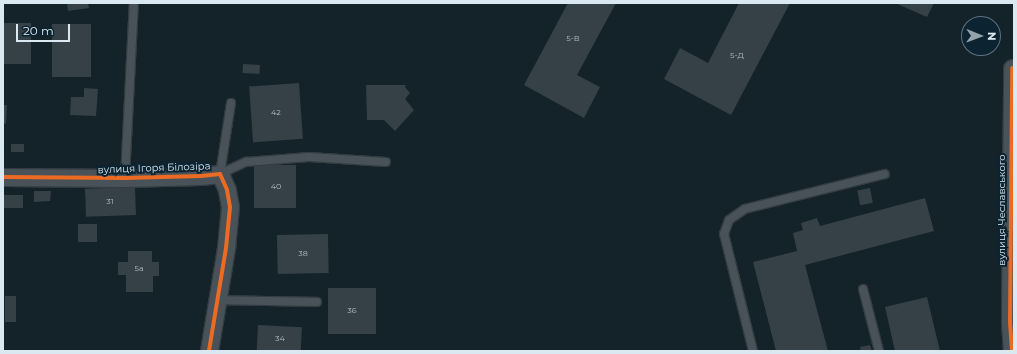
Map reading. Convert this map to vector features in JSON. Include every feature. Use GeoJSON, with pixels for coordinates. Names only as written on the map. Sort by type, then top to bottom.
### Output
{"type":"FeatureCollection","features":[{"type":"Feature","properties":{"kind":"street","name":"вулиця Чеславського"},"geometry":{"type":"LineString","coordinates":[[1012,351],[1010,321],[1013,68]]}},
{"type":"Feature","properties":{"kind":"street","name":"вулиця Ігоря Білозіра"},"geometry":{"type":"LineString","coordinates":[[3,176],[124,178],[201,176],[220,174],[227,190],[230,207],[226,248],[216,300],[209,351]]}},
{"type":"Feature","properties":{"kind":"lane"},"geometry":{"type":"LineString","coordinates":[[124,178],[134,3]]}},
{"type":"Feature","properties":{"kind":"lane"},"geometry":{"type":"LineString","coordinates":[[220,174],[232,103]]}},
{"type":"Feature","properties":{"kind":"lane"},"geometry":{"type":"LineString","coordinates":[[220,174],[246,162],[308,157],[386,162]]}},
{"type":"Feature","properties":{"kind":"lane"},"geometry":{"type":"LineString","coordinates":[[753,351],[724,234],[729,220],[745,209],[885,174]]}},
{"type":"Feature","properties":{"kind":"lane"},"geometry":{"type":"LineString","coordinates":[[863,289],[879,351]]}},
{"type":"Feature","properties":{"kind":"lane"},"geometry":{"type":"LineString","coordinates":[[216,300],[317,302]]}},
{"type":"Feature","properties":{"kind":"building"},"geometry":{"type":"Polygon","coordinates":[[[67,3],[88,3],[89,8],[68,11],[67,3]]]}},
{"type":"Feature","properties":{"kind":"building"},"geometry":{"type":"Polygon","coordinates":[[[568,3],[616,3],[577,75],[600,87],[584,118],[524,85],[568,3]]]}},
{"type":"Feature","properties":{"kind":"building"},"geometry":{"type":"Polygon","coordinates":[[[739,3],[790,3],[731,115],[664,79],[680,48],[708,63],[739,3]]]}},
{"type":"Feature","properties":{"kind":"building"},"geometry":{"type":"Polygon","coordinates":[[[895,3],[934,3],[927,17],[895,3]]]}},
{"type":"Feature","properties":{"kind":"building"},"geometry":{"type":"Polygon","coordinates":[[[3,23],[31,23],[31,64],[3,64],[3,23]]]}},
{"type":"Feature","properties":{"kind":"building"},"geometry":{"type":"Polygon","coordinates":[[[52,24],[91,24],[91,77],[52,77],[52,24]]]}},
{"type":"Feature","properties":{"kind":"building"},"geometry":{"type":"Polygon","coordinates":[[[243,64],[260,65],[260,74],[243,73],[243,64]]]}},
{"type":"Feature","properties":{"kind":"building"},"geometry":{"type":"Polygon","coordinates":[[[299,83],[303,139],[253,142],[249,86],[299,83]]]}},
{"type":"Feature","properties":{"kind":"building"},"geometry":{"type":"Polygon","coordinates":[[[366,85],[406,85],[405,87],[410,93],[405,99],[414,110],[395,131],[384,120],[367,120],[366,85]]]}},
{"type":"Feature","properties":{"kind":"building"},"geometry":{"type":"Polygon","coordinates":[[[84,88],[98,89],[96,116],[70,115],[71,97],[84,97],[84,88]]]}},
{"type":"Feature","properties":{"kind":"building"},"geometry":{"type":"Polygon","coordinates":[[[3,105],[7,105],[6,124],[3,123],[3,105]]]}},
{"type":"Feature","properties":{"kind":"building"},"geometry":{"type":"Polygon","coordinates":[[[11,144],[24,144],[24,152],[11,152],[11,144]]]}},
{"type":"Feature","properties":{"kind":"building"},"geometry":{"type":"Polygon","coordinates":[[[254,165],[296,165],[296,208],[254,208],[254,165]]]}},
{"type":"Feature","properties":{"kind":"building"},"geometry":{"type":"Polygon","coordinates":[[[135,187],[136,215],[86,217],[85,189],[135,187]]]}},
{"type":"Feature","properties":{"kind":"building"},"geometry":{"type":"Polygon","coordinates":[[[870,188],[873,203],[860,205],[857,190],[870,188]]]}},
{"type":"Feature","properties":{"kind":"building"},"geometry":{"type":"Polygon","coordinates":[[[34,191],[51,191],[50,201],[34,202],[34,191]]]}},
{"type":"Feature","properties":{"kind":"building"},"geometry":{"type":"Polygon","coordinates":[[[3,195],[23,195],[23,208],[3,208],[3,195]]]}},
{"type":"Feature","properties":{"kind":"building"},"geometry":{"type":"Polygon","coordinates":[[[925,198],[934,231],[805,265],[828,351],[776,351],[753,262],[797,251],[793,233],[803,230],[801,223],[817,218],[820,226],[925,198]]]}},
{"type":"Feature","properties":{"kind":"building"},"geometry":{"type":"Polygon","coordinates":[[[78,224],[97,224],[97,242],[78,242],[78,224]]]}},
{"type":"Feature","properties":{"kind":"building"},"geometry":{"type":"Polygon","coordinates":[[[328,234],[329,273],[278,274],[277,235],[328,234]]]}},
{"type":"Feature","properties":{"kind":"building"},"geometry":{"type":"Polygon","coordinates":[[[128,251],[152,251],[152,262],[159,262],[159,276],[153,276],[153,292],[126,292],[126,275],[118,275],[118,262],[128,262],[128,251]]]}},
{"type":"Feature","properties":{"kind":"building"},"geometry":{"type":"Polygon","coordinates":[[[328,288],[376,288],[376,334],[328,334],[328,288]]]}},
{"type":"Feature","properties":{"kind":"building"},"geometry":{"type":"Polygon","coordinates":[[[5,296],[16,296],[16,322],[5,322],[5,296]]]}},
{"type":"Feature","properties":{"kind":"building"},"geometry":{"type":"Polygon","coordinates":[[[927,297],[940,351],[895,351],[885,307],[927,297]]]}},
{"type":"Feature","properties":{"kind":"building"},"geometry":{"type":"Polygon","coordinates":[[[258,325],[302,327],[301,351],[257,351],[258,325]]]}},
{"type":"Feature","properties":{"kind":"building"},"geometry":{"type":"Polygon","coordinates":[[[870,345],[872,351],[861,351],[860,347],[870,345]]]}},
{"type":"Feature","properties":{"kind":"cycle path"},"geometry":{"type":"LineString","coordinates":[[1012,68],[1010,321],[1012,351]]}},
{"type":"Feature","properties":{"kind":"cycle path"},"geometry":{"type":"LineString","coordinates":[[3,177],[125,178],[220,174],[227,190],[230,207],[226,248],[209,351]]}}]}
